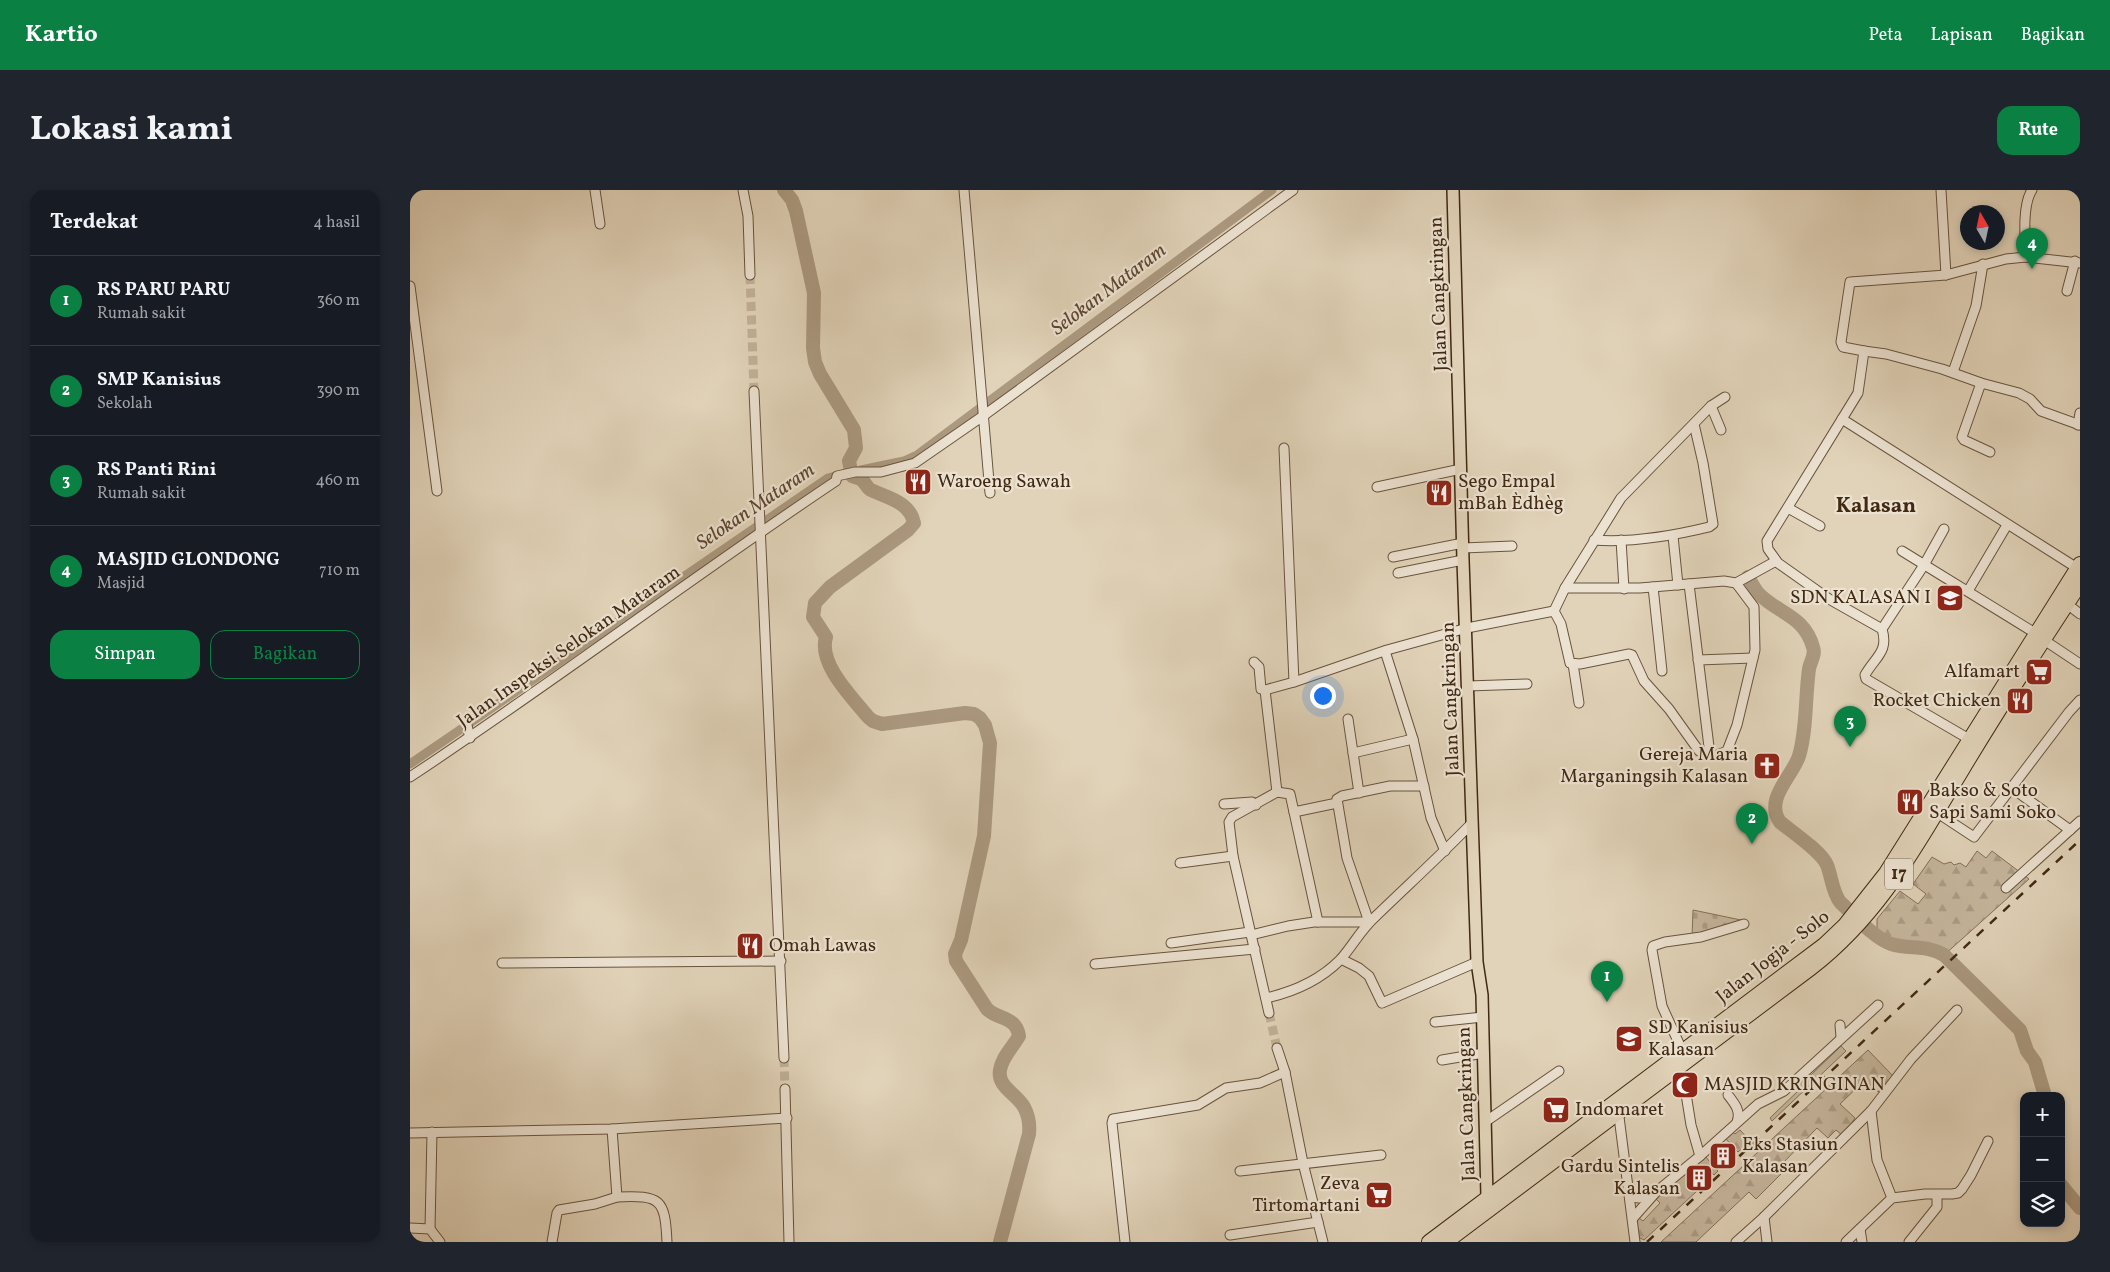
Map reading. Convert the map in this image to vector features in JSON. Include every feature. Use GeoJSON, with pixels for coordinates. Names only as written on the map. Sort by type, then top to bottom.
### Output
{"type":"FeatureCollection","features":[{"type":"Feature","properties":{"kind":"highway","name":"Jalan Jogja - Solo"},"geometry":{"type":"LineString","coordinates":[[1872,901],[1886,873],[1968,739],[2039,636],[2067,604],[2078,574]]}},
{"type":"Feature","properties":{"kind":"highway","name":"Jalan Jogja - Solo"},"geometry":{"type":"LineString","coordinates":[[1429,1242],[1491,1201],[1616,1106],[1831,953],[1872,901],[1898,875],[2039,636],[2078,574]]}},
{"type":"Feature","properties":{"kind":"highway","name":"Jalan Jogja - Solo"},"geometry":{"type":"LineString","coordinates":[[1616,1106],[1682,1050],[1849,928]]}},
{"type":"Feature","properties":{"kind":"highway","name":"Jalan Jogja - Solo"},"geometry":{"type":"LineString","coordinates":[[1446,1242],[1491,1201]]}},
{"type":"Feature","properties":{"kind":"main road","name":"Jalan Cangkringan"},"geometry":{"type":"LineString","coordinates":[[1453,190],[1472,823],[1484,1053],[1485,1122],[1491,1201]]}},
{"type":"Feature","properties":{"kind":"street"},"geometry":{"type":"LineString","coordinates":[[595,190],[600,224]]}},
{"type":"Feature","properties":{"kind":"street"},"geometry":{"type":"LineString","coordinates":[[743,190],[748,216],[750,275]]}},
{"type":"Feature","properties":{"kind":"street"},"geometry":{"type":"LineString","coordinates":[[964,190],[990,493]]}},
{"type":"Feature","properties":{"kind":"street","name":"Jalan Inspeksi Selokan Mataram"},"geometry":{"type":"LineString","coordinates":[[410,777],[760,526],[836,481],[836,476],[855,472],[881,472],[915,463],[1292,190]]}},
{"type":"Feature","properties":{"kind":"street"},"geometry":{"type":"LineString","coordinates":[[1941,190],[1946,275]]}},
{"type":"Feature","properties":{"kind":"street"},"geometry":{"type":"LineString","coordinates":[[2026,256],[2025,228],[2028,196],[2032,190]]}},
{"type":"Feature","properties":{"kind":"street"},"geometry":{"type":"LineString","coordinates":[[2067,291],[2077,262],[2026,256],[1983,264],[1946,275],[1850,282],[1840,342],[1843,346],[1886,354],[1953,372],[1981,383],[2019,393],[2030,399],[2041,411],[2079,425],[2080,412]]}},
{"type":"Feature","properties":{"kind":"street"},"geometry":{"type":"LineString","coordinates":[[1953,372],[1976,306],[1983,264]]}},
{"type":"Feature","properties":{"kind":"street"},"geometry":{"type":"LineString","coordinates":[[410,286],[437,492]]}},
{"type":"Feature","properties":{"kind":"street"},"geometry":{"type":"LineString","coordinates":[[1864,351],[1858,393],[1767,541],[1768,549],[1776,561],[1829,599],[1882,629]]}},
{"type":"Feature","properties":{"kind":"street"},"geometry":{"type":"LineString","coordinates":[[1981,383],[1962,437],[1964,440],[1990,452]]}},
{"type":"Feature","properties":{"kind":"street"},"geometry":{"type":"LineString","coordinates":[[754,391],[784,1058]]}},
{"type":"Feature","properties":{"kind":"street"},"geometry":{"type":"LineString","coordinates":[[1554,611],[1565,588],[1621,498],[1711,406],[1725,398]]}},
{"type":"Feature","properties":{"kind":"street"},"geometry":{"type":"LineString","coordinates":[[1711,406],[1721,430]]}},
{"type":"Feature","properties":{"kind":"street"},"geometry":{"type":"LineString","coordinates":[[1842,419],[2007,525],[2078,574]]}},
{"type":"Feature","properties":{"kind":"street"},"geometry":{"type":"LineString","coordinates":[[1594,540],[1673,536],[1709,527],[1713,524],[1703,463],[1694,424]]}},
{"type":"Feature","properties":{"kind":"street"},"geometry":{"type":"LineString","coordinates":[[1284,448],[1294,682]]}},
{"type":"Feature","properties":{"kind":"street"},"geometry":{"type":"LineString","coordinates":[[1377,487],[1461,469]]}},
{"type":"Feature","properties":{"kind":"street"},"geometry":{"type":"LineString","coordinates":[[1788,508],[1820,526]]}},
{"type":"Feature","properties":{"kind":"street"},"geometry":{"type":"LineString","coordinates":[[1968,592],[2007,525]]}},
{"type":"Feature","properties":{"kind":"street"},"geometry":{"type":"LineString","coordinates":[[1944,529],[1924,565],[1882,629],[1884,648],[1865,675],[1866,679],[1968,739]]}},
{"type":"Feature","properties":{"kind":"street"},"geometry":{"type":"LineString","coordinates":[[1673,536],[1678,585]]}},
{"type":"Feature","properties":{"kind":"street"},"geometry":{"type":"LineString","coordinates":[[1621,540],[1624,589]]}},
{"type":"Feature","properties":{"kind":"street"},"geometry":{"type":"LineString","coordinates":[[1393,557],[1463,545],[1512,546]]}},
{"type":"Feature","properties":{"kind":"street"},"geometry":{"type":"LineString","coordinates":[[1902,551],[2039,636],[2080,664]]}},
{"type":"Feature","properties":{"kind":"street"},"geometry":{"type":"LineString","coordinates":[[1398,573],[1463,560]]}},
{"type":"Feature","properties":{"kind":"street"},"geometry":{"type":"LineString","coordinates":[[1565,588],[1624,589],[1724,581],[1736,583],[1776,561]]}},
{"type":"Feature","properties":{"kind":"street"},"geometry":{"type":"LineString","coordinates":[[1573,664],[1629,654],[1632,656],[1647,686],[1669,709],[1696,747],[1710,755],[1722,755],[1727,751],[1737,725],[1755,650],[1754,607],[1736,583]]}},
{"type":"Feature","properties":{"kind":"street"},"geometry":{"type":"LineString","coordinates":[[1689,584],[1710,755]]}},
{"type":"Feature","properties":{"kind":"street"},"geometry":{"type":"LineString","coordinates":[[1653,587],[1662,671]]}},
{"type":"Feature","properties":{"kind":"street"},"geometry":{"type":"LineString","coordinates":[[2067,604],[2080,614]]}},
{"type":"Feature","properties":{"kind":"street"},"geometry":{"type":"LineString","coordinates":[[1265,690],[1385,651],[1467,628],[1554,611]]}},
{"type":"Feature","properties":{"kind":"street"},"geometry":{"type":"LineString","coordinates":[[1554,611],[1561,624],[1569,661],[1573,664],[1579,703]]}},
{"type":"Feature","properties":{"kind":"street"},"geometry":{"type":"LineString","coordinates":[[1385,651],[1413,739],[1431,818],[1446,851]]}},
{"type":"Feature","properties":{"kind":"street"},"geometry":{"type":"LineString","coordinates":[[1698,660],[1753,658]]}},
{"type":"Feature","properties":{"kind":"street"},"geometry":{"type":"LineString","coordinates":[[1254,662],[1259,666],[1261,689],[1265,690],[1277,792]]}},
{"type":"Feature","properties":{"kind":"street"},"geometry":{"type":"LineString","coordinates":[[1468,686],[1527,684]]}},
{"type":"Feature","properties":{"kind":"street"},"geometry":{"type":"LineString","coordinates":[[1936,812],[1974,836],[2080,700]]}},
{"type":"Feature","properties":{"kind":"street"},"geometry":{"type":"LineString","coordinates":[[1348,719],[1359,793]]}},
{"type":"Feature","properties":{"kind":"street"},"geometry":{"type":"LineString","coordinates":[[466,721],[469,735]]}},
{"type":"Feature","properties":{"kind":"street"},"geometry":{"type":"LineString","coordinates":[[1353,753],[1413,739]]}},
{"type":"Feature","properties":{"kind":"street"},"geometry":{"type":"LineString","coordinates":[[1370,922],[1347,858],[1337,803],[1339,797],[1390,786],[1424,786]]}},
{"type":"Feature","properties":{"kind":"street"},"geometry":{"type":"LineString","coordinates":[[2012,788],[2070,830]]}},
{"type":"Feature","properties":{"kind":"street"},"geometry":{"type":"LineString","coordinates":[[1269,1013],[1233,856],[1230,820],[1277,792],[1290,794],[1318,922]]}},
{"type":"Feature","properties":{"kind":"street"},"geometry":{"type":"LineString","coordinates":[[1224,804],[1252,802],[1256,805]]}},
{"type":"Feature","properties":{"kind":"street"},"geometry":{"type":"LineString","coordinates":[[1294,812],[1337,803]]}},
{"type":"Feature","properties":{"kind":"street"},"geometry":{"type":"LineString","coordinates":[[2006,888],[2028,871],[2080,821]]}},
{"type":"Feature","properties":{"kind":"street"},"geometry":{"type":"LineString","coordinates":[[1266,998],[1284,994],[1326,972],[1341,959],[1370,922],[1446,851],[1472,823]]}},
{"type":"Feature","properties":{"kind":"street"},"geometry":{"type":"LineString","coordinates":[[1180,862],[1233,856]]}},
{"type":"Feature","properties":{"kind":"street"},"geometry":{"type":"LineString","coordinates":[[1171,943],[1251,934],[1318,922],[1370,922]]}},
{"type":"Feature","properties":{"kind":"street"},"geometry":{"type":"LineString","coordinates":[[1682,1050],[1662,1006],[1652,950],[1654,946],[1665,942],[1701,938],[1744,924]]}},
{"type":"Feature","properties":{"kind":"street"},"geometry":{"type":"LineString","coordinates":[[1095,964],[1255,950]]}},
{"type":"Feature","properties":{"kind":"street"},"geometry":{"type":"LineString","coordinates":[[1341,959],[1369,976],[1382,1003],[1478,962]]}},
{"type":"Feature","properties":{"kind":"street"},"geometry":{"type":"LineString","coordinates":[[502,963],[781,961]]}},
{"type":"Feature","properties":{"kind":"street"},"geometry":{"type":"LineString","coordinates":[[1633,1218],[1656,1192],[1758,1104],[1784,1091],[1878,1005]]}},
{"type":"Feature","properties":{"kind":"street"},"geometry":{"type":"LineString","coordinates":[[1736,1242],[1764,1217],[1870,1111],[1910,1059],[1957,1010]]}},
{"type":"Feature","properties":{"kind":"street"},"geometry":{"type":"LineString","coordinates":[[1435,1022],[1482,1017]]}},
{"type":"Feature","properties":{"kind":"street"},"geometry":{"type":"LineString","coordinates":[[1840,1025],[1841,1037]]}},
{"type":"Feature","properties":{"kind":"street"},"geometry":{"type":"LineString","coordinates":[[1277,1048],[1285,1072],[1303,1163],[1323,1242]]}},
{"type":"Feature","properties":{"kind":"street"},"geometry":{"type":"LineString","coordinates":[[1442,1060],[1484,1053]]}},
{"type":"Feature","properties":{"kind":"street"},"geometry":{"type":"LineString","coordinates":[[1485,1122],[1559,1071]]}},
{"type":"Feature","properties":{"kind":"street"},"geometry":{"type":"LineString","coordinates":[[1125,1242],[1113,1119],[1198,1105],[1226,1088],[1260,1083],[1285,1072]]}},
{"type":"Feature","properties":{"kind":"street"},"geometry":{"type":"LineString","coordinates":[[785,1089],[790,1242]]}},
{"type":"Feature","properties":{"kind":"street"},"geometry":{"type":"LineString","coordinates":[[1686,1094],[1691,1125],[1700,1156]]}},
{"type":"Feature","properties":{"kind":"street"},"geometry":{"type":"LineString","coordinates":[[1728,1095],[1738,1111],[1737,1123]]}},
{"type":"Feature","properties":{"kind":"street"},"geometry":{"type":"LineString","coordinates":[[1616,1106],[1631,1197],[1635,1242]]}},
{"type":"Feature","properties":{"kind":"street"},"geometry":{"type":"LineString","coordinates":[[1870,1111],[1877,1160],[1892,1198]]}},
{"type":"Feature","properties":{"kind":"street"},"geometry":{"type":"LineString","coordinates":[[410,1133],[612,1129],[787,1118]]}},
{"type":"Feature","properties":{"kind":"street"},"geometry":{"type":"LineString","coordinates":[[612,1129],[617,1196]]}},
{"type":"Feature","properties":{"kind":"street"},"geometry":{"type":"LineString","coordinates":[[432,1132],[430,1229],[437,1241]]}},
{"type":"Feature","properties":{"kind":"street"},"geometry":{"type":"LineString","coordinates":[[1846,1242],[1892,1198],[1924,1194],[1952,1194],[1962,1189],[1988,1141]]}},
{"type":"Feature","properties":{"kind":"street"},"geometry":{"type":"LineString","coordinates":[[1240,1171],[1381,1155]]}},
{"type":"Feature","properties":{"kind":"street"},"geometry":{"type":"LineString","coordinates":[[1631,1197],[1639,1198],[1656,1192]]}},
{"type":"Feature","properties":{"kind":"street"},"geometry":{"type":"LineString","coordinates":[[1909,1242],[1937,1207],[1937,1195]]}},
{"type":"Feature","properties":{"kind":"street"},"geometry":{"type":"LineString","coordinates":[[552,1242],[559,1210],[596,1204],[617,1196],[649,1197],[660,1203],[664,1212],[667,1242]]}},
{"type":"Feature","properties":{"kind":"street"},"geometry":{"type":"LineString","coordinates":[[1764,1217],[1767,1242]]}},
{"type":"Feature","properties":{"kind":"street"},"geometry":{"type":"LineString","coordinates":[[1230,1235],[1318,1222]]}},
{"type":"Feature","properties":{"kind":"street"},"geometry":{"type":"LineString","coordinates":[[410,1228],[430,1229]]}},
{"type":"Feature","properties":{"kind":"street"},"geometry":{"type":"LineString","coordinates":[[1860,1229],[1862,1242]]}},
{"type":"Feature","properties":{"kind":"green space"},"geometry":{"type":"Polygon","coordinates":[[[1977,851],[1986,858],[1992,851],[2029,879],[1943,956],[1937,957],[1927,950],[1877,933],[1877,919],[1900,891],[1918,904],[1926,894],[1913,884],[1932,857],[1944,864],[1951,862],[1954,865],[1960,863],[1966,867],[1977,851]]]}},
{"type":"Feature","properties":{"kind":"green space"},"geometry":{"type":"Polygon","coordinates":[[[1693,910],[1741,920],[1739,923],[1692,937],[1693,910]]]}},
{"type":"Feature","properties":{"kind":"green space"},"geometry":{"type":"Polygon","coordinates":[[[1841,1046],[1846,1051],[1772,1121],[1770,1118],[1801,1088],[1796,1083],[1807,1072],[1811,1075],[1841,1046]]]}},
{"type":"Feature","properties":{"kind":"green space"},"geometry":{"type":"Polygon","coordinates":[[[1868,1050],[1893,1076],[1878,1092],[1865,1080],[1840,1104],[1855,1118],[1843,1136],[1836,1130],[1828,1138],[1817,1128],[1779,1167],[1783,1172],[1756,1199],[1749,1192],[1696,1242],[1661,1242],[1868,1050]]]}},
{"type":"Feature","properties":{"kind":"green space"},"geometry":{"type":"Polygon","coordinates":[[[1731,1130],[1735,1134],[1740,1130],[1750,1141],[1738,1152],[1724,1137],[1731,1130]]]}},
{"type":"Feature","properties":{"kind":"green space"},"geometry":{"type":"Polygon","coordinates":[[[1704,1155],[1718,1171],[1714,1175],[1712,1173],[1709,1175],[1703,1168],[1689,1181],[1697,1191],[1644,1240],[1638,1237],[1637,1221],[1639,1218],[1643,1221],[1660,1203],[1655,1198],[1704,1155]]]}},
{"type":"Feature","properties":{"kind":"waterway"},"geometry":{"type":"LineString","coordinates":[[784,190],[792,200],[796,211],[814,293],[813,348],[815,362],[820,374],[854,430],[856,448],[849,461],[852,476],[862,480],[871,490],[903,505],[912,516],[914,523],[908,530],[830,587],[815,603],[813,617],[826,637],[827,658],[838,680],[873,721],[882,724],[965,713],[974,714],[985,725],[990,743],[984,836],[961,940],[955,954],[956,961],[987,1009],[1014,1025],[1019,1036],[1003,1061],[1000,1076],[1004,1086],[1021,1102],[1026,1110],[1029,1120],[1029,1134],[1000,1242]]}},
{"type":"Feature","properties":{"kind":"waterway","name":"Selokan Mataram"},"geometry":{"type":"LineString","coordinates":[[861,470],[904,461],[917,455],[1272,190]]}},
{"type":"Feature","properties":{"kind":"waterway","name":"Selokan Mataram"},"geometry":{"type":"LineString","coordinates":[[410,764],[828,478],[843,474]]}},
{"type":"Feature","properties":{"kind":"waterway"},"geometry":{"type":"LineString","coordinates":[[1748,577],[1758,593],[1797,621],[1809,636],[1814,650],[1809,669],[1802,746],[1796,764],[1781,788],[1775,805],[1780,822],[1813,848],[1824,860],[1840,902],[1871,932],[1891,944],[1930,949],[1944,955],[2020,1030],[2027,1051],[2035,1062],[2044,1092]]}},
{"type":"Feature","properties":{"kind":"waterway"},"geometry":{"type":"LineString","coordinates":[[2065,1190],[2080,1208]]}},
{"type":"Feature","properties":{"kind":"tunnel"},"geometry":{"type":"LineString","coordinates":[[750,275],[754,391]]}},
{"type":"Feature","properties":{"kind":"tunnel"},"geometry":{"type":"LineString","coordinates":[[1269,1013],[1277,1048]]}},
{"type":"Feature","properties":{"kind":"tunnel"},"geometry":{"type":"LineString","coordinates":[[784,1058],[785,1089]]}},
{"type":"Feature","properties":{"kind":"railway"},"geometry":{"type":"LineString","coordinates":[[1647,1242],[2080,840]]}},
{"type":"Feature","properties":{"kind":"place","name":"MASJID GLONDONG"},"geometry":{"type":"Point","coordinates":[2032,269]}},
{"type":"Feature","properties":{"kind":"place","name":"Waroeng Sawah"},"geometry":{"type":"Point","coordinates":[918,482]}},
{"type":"Feature","properties":{"kind":"place","name":"Sego Empal mBah Èdhèg"},"geometry":{"type":"Point","coordinates":[1439,493]}},
{"type":"Feature","properties":{"kind":"place","name":"SDN KALASAN I"},"geometry":{"type":"Point","coordinates":[1950,598]}},
{"type":"Feature","properties":{"kind":"place","name":"Alfamart"},"geometry":{"type":"Point","coordinates":[2039,672]}},
{"type":"Feature","properties":{"kind":"place","name":"Rocket Chicken"},"geometry":{"type":"Point","coordinates":[2020,701]}},
{"type":"Feature","properties":{"kind":"place","name":"RS Panti Rini"},"geometry":{"type":"Point","coordinates":[1850,747]}},
{"type":"Feature","properties":{"kind":"place","name":"Gereja Maria Marganingsih Kalasan"},"geometry":{"type":"Point","coordinates":[1767,766]}},
{"type":"Feature","properties":{"kind":"place","name":"Bakso & Soto Sapi Sami Soko"},"geometry":{"type":"Point","coordinates":[1910,802]}},
{"type":"Feature","properties":{"kind":"place","name":"SMP Kanisius"},"geometry":{"type":"Point","coordinates":[1752,844]}},
{"type":"Feature","properties":{"kind":"place","name":"Omah Lawas"},"geometry":{"type":"Point","coordinates":[750,946]}},
{"type":"Feature","properties":{"kind":"place","name":"RS PARU PARU"},"geometry":{"type":"Point","coordinates":[1607,1002]}},
{"type":"Feature","properties":{"kind":"place","name":"SD Kanisius Kalasan"},"geometry":{"type":"Point","coordinates":[1629,1039]}},
{"type":"Feature","properties":{"kind":"place","name":"MASJID KRINGINAN"},"geometry":{"type":"Point","coordinates":[1685,1085]}},
{"type":"Feature","properties":{"kind":"place","name":"Indomaret"},"geometry":{"type":"Point","coordinates":[1556,1110]}},
{"type":"Feature","properties":{"kind":"place","name":"Eks Stasiun Kalasan"},"geometry":{"type":"Point","coordinates":[1723,1156]}},
{"type":"Feature","properties":{"kind":"place","name":"Gardu Sintelis Kalasan"},"geometry":{"type":"Point","coordinates":[1699,1178]}},
{"type":"Feature","properties":{"kind":"place","name":"Zeva Tirtomartani"},"geometry":{"type":"Point","coordinates":[1379,1195]}},
{"type":"Feature","properties":{"kind":"district","name":"Kalasan"},"geometry":{"type":"Point","coordinates":[1876,506]}}]}
